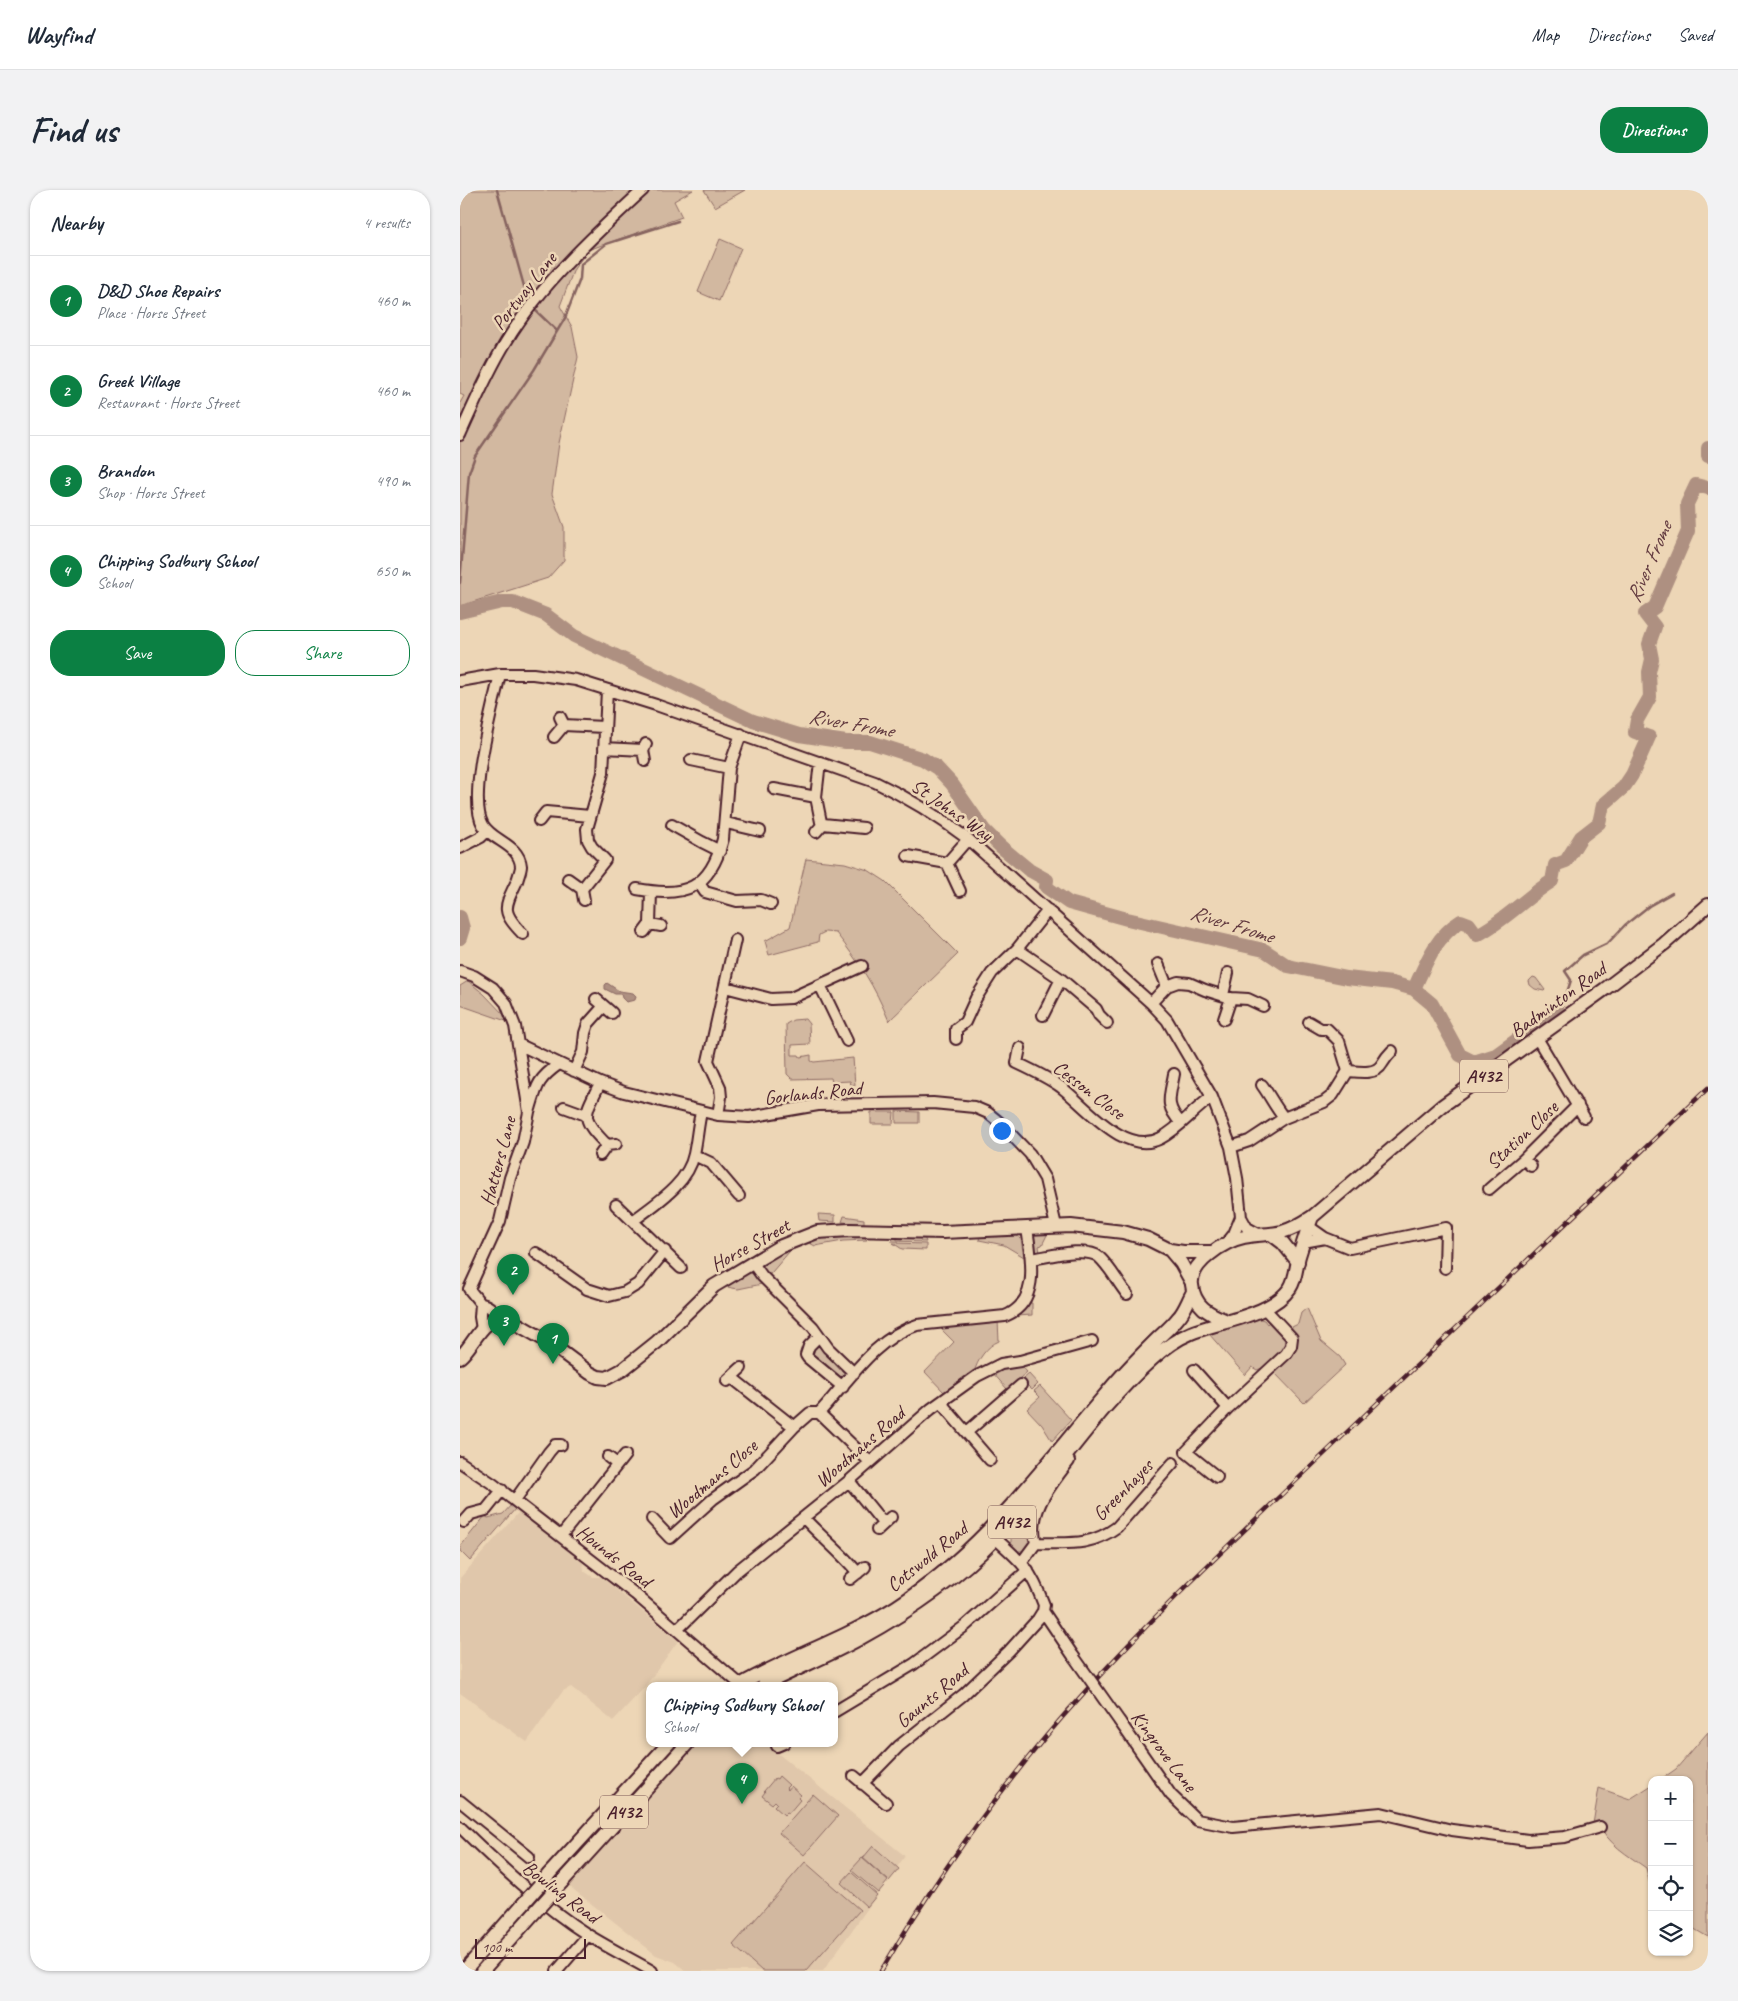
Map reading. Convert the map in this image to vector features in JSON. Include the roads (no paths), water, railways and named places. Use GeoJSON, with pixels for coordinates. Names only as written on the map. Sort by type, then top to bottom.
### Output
{"type":"FeatureCollection","features":[{"type":"Feature","properties":{"kind":"main road","name":"Badminton Road"},"geometry":{"type":"LineString","coordinates":[[1264,1234],[1282,1232],[1307,1223],[1442,1106],[1664,944],[1708,904]]}},
{"type":"Feature","properties":{"kind":"main road","name":"A432"},"geometry":{"type":"LineString","coordinates":[[1227,1321],[1264,1308],[1279,1300],[1288,1290],[1294,1280],[1307,1223]]}},
{"type":"Feature","properties":{"kind":"main road","name":"Horse Street"},"geometry":{"type":"LineString","coordinates":[[498,1318],[504,1317],[512,1320],[547,1341],[590,1373],[598,1377],[607,1378],[622,1370],[658,1342],[714,1286],[752,1262],[795,1240],[817,1232],[833,1230],[943,1232],[1056,1226],[1123,1232],[1170,1250],[1192,1253],[1211,1252]]}},
{"type":"Feature","properties":{"kind":"main road","name":"A432"},"geometry":{"type":"LineString","coordinates":[[1192,1286],[1196,1269],[1211,1252],[1241,1237],[1264,1234]]}},
{"type":"Feature","properties":{"kind":"main road"},"geometry":{"type":"LineString","coordinates":[[1264,1234],[1283,1243],[1298,1262]]}},
{"type":"Feature","properties":{"kind":"main road","name":"Horse Street"},"geometry":{"type":"LineString","coordinates":[[1170,1250],[1181,1263],[1192,1286]]}},
{"type":"Feature","properties":{"kind":"main road"},"geometry":{"type":"LineString","coordinates":[[1192,1286],[1196,1301],[1203,1309],[1227,1321]]}},
{"type":"Feature","properties":{"kind":"main road","name":"Cotswold Road"},"geometry":{"type":"LineString","coordinates":[[746,1682],[861,1627],[895,1607],[961,1559],[1024,1492],[1127,1369],[1179,1318],[1192,1286]]}},
{"type":"Feature","properties":{"kind":"main road"},"geometry":{"type":"LineString","coordinates":[[461,1359],[482,1329],[498,1318]]}},
{"type":"Feature","properties":{"kind":"main road","name":"Cotswold Road"},"geometry":{"type":"LineString","coordinates":[[770,1682],[858,1640],[899,1616],[962,1571],[996,1539],[1030,1501],[1098,1418],[1151,1361],[1174,1341],[1192,1332],[1227,1321]]}},
{"type":"Feature","properties":{"kind":"main road","name":"A432"},"geometry":{"type":"LineString","coordinates":[[464,1971],[549,1874],[665,1747]]}},
{"type":"Feature","properties":{"kind":"main road","name":"A432"},"geometry":{"type":"LineString","coordinates":[[482,1971],[684,1747]]}},
{"type":"Feature","properties":{"kind":"street","name":"Portway Lane"},"geometry":{"type":"LineString","coordinates":[[460,435],[498,356],[526,313],[585,243],[643,190]]}},
{"type":"Feature","properties":{"kind":"street","name":"St Johns Way"},"geometry":{"type":"LineString","coordinates":[[461,681],[500,674],[533,674],[576,680],[656,705],[875,782],[902,795],[937,816],[968,839],[1151,1003],[1167,1020],[1212,1098],[1231,1147],[1238,1178],[1241,1217]]}},
{"type":"Feature","properties":{"kind":"street"},"geometry":{"type":"LineString","coordinates":[[500,674],[482,759],[478,812],[487,831],[510,847],[521,866],[518,878],[506,901],[506,923],[523,934]]}},
{"type":"Feature","properties":{"kind":"street"},"geometry":{"type":"LineString","coordinates":[[582,889],[605,860],[592,848],[588,840],[587,829],[603,772],[607,690]]}},
{"type":"Feature","properties":{"kind":"street"},"geometry":{"type":"LineString","coordinates":[[554,737],[562,721],[604,727]]}},
{"type":"Feature","properties":{"kind":"street"},"geometry":{"type":"LineString","coordinates":[[637,889],[674,893],[699,883],[711,870],[720,850],[726,823],[726,789],[729,768],[741,734]]}},
{"type":"Feature","properties":{"kind":"street"},"geometry":{"type":"LineString","coordinates":[[604,748],[644,747],[645,761]]}},
{"type":"Feature","properties":{"kind":"street"},"geometry":{"type":"LineString","coordinates":[[691,760],[729,768]]}},
{"type":"Feature","properties":{"kind":"street"},"geometry":{"type":"LineString","coordinates":[[820,762],[816,797],[820,828],[864,828]]}},
{"type":"Feature","properties":{"kind":"street"},"geometry":{"type":"LineString","coordinates":[[774,789],[816,797]]}},
{"type":"Feature","properties":{"kind":"street"},"geometry":{"type":"LineString","coordinates":[[539,821],[546,812],[590,816]]}},
{"type":"Feature","properties":{"kind":"street"},"geometry":{"type":"LineString","coordinates":[[726,823],[760,830]]}},
{"type":"Feature","properties":{"kind":"street"},"geometry":{"type":"LineString","coordinates":[[672,825],[720,850]]}},
{"type":"Feature","properties":{"kind":"street"},"geometry":{"type":"LineString","coordinates":[[460,848],[487,831]]}},
{"type":"Feature","properties":{"kind":"street"},"geometry":{"type":"LineString","coordinates":[[947,863],[968,839]]}},
{"type":"Feature","properties":{"kind":"street"},"geometry":{"type":"LineString","coordinates":[[908,856],[947,863]]}},
{"type":"Feature","properties":{"kind":"street"},"geometry":{"type":"LineString","coordinates":[[947,863],[960,891]]}},
{"type":"Feature","properties":{"kind":"street"},"geometry":{"type":"LineString","coordinates":[[568,878],[582,889],[584,900]]}},
{"type":"Feature","properties":{"kind":"street"},"geometry":{"type":"LineString","coordinates":[[699,883],[705,892],[737,901],[761,900],[771,904]]}},
{"type":"Feature","properties":{"kind":"street"},"geometry":{"type":"LineString","coordinates":[[651,892],[652,928]]}},
{"type":"Feature","properties":{"kind":"street"},"geometry":{"type":"LineString","coordinates":[[956,1039],[956,1029],[964,1022],[983,986],[997,968],[1017,949],[1048,910]]}},
{"type":"Feature","properties":{"kind":"street"},"geometry":{"type":"LineString","coordinates":[[718,1115],[721,1097],[720,1087],[708,1061],[734,940]]}},
{"type":"Feature","properties":{"kind":"street"},"geometry":{"type":"LineString","coordinates":[[1017,949],[1061,979],[1096,1010],[1107,1023]]}},
{"type":"Feature","properties":{"kind":"street"},"geometry":{"type":"LineString","coordinates":[[1158,964],[1167,986]]}},
{"type":"Feature","properties":{"kind":"street"},"geometry":{"type":"LineString","coordinates":[[725,986],[771,999],[791,998],[862,966]]}},
{"type":"Feature","properties":{"kind":"street","name":"Hatters Lane"},"geometry":{"type":"LineString","coordinates":[[460,971],[474,976],[493,988],[506,1003],[515,1026],[528,1112],[522,1142],[510,1178],[500,1221],[469,1290]]}},
{"type":"Feature","properties":{"kind":"street"},"geometry":{"type":"LineString","coordinates":[[1224,1019],[1228,973]]}},
{"type":"Feature","properties":{"kind":"street"},"geometry":{"type":"LineString","coordinates":[[1043,1015],[1061,979]]}},
{"type":"Feature","properties":{"kind":"street"},"geometry":{"type":"LineString","coordinates":[[1151,1003],[1167,986],[1183,982],[1227,997],[1248,999],[1256,1006]]}},
{"type":"Feature","properties":{"kind":"street"},"geometry":{"type":"LineString","coordinates":[[820,985],[847,1041]]}},
{"type":"Feature","properties":{"kind":"street"},"geometry":{"type":"LineString","coordinates":[[574,1071],[583,1052],[588,1024],[604,1006]]}},
{"type":"Feature","properties":{"kind":"street"},"geometry":{"type":"LineString","coordinates":[[1231,1147],[1249,1141],[1284,1118],[1328,1099],[1340,1086],[1348,1071],[1344,1053],[1335,1037],[1327,1029],[1321,1029],[1309,1022]]}},
{"type":"Feature","properties":{"kind":"street","name":"Station Close"},"geometry":{"type":"LineString","coordinates":[[1537,1038],[1584,1117]]}},
{"type":"Feature","properties":{"kind":"street","name":"Gorlands Road"},"geometry":{"type":"LineString","coordinates":[[518,1044],[600,1083],[649,1099],[718,1115],[749,1118],[818,1106],[934,1103],[974,1108],[988,1113],[999,1122],[1030,1154],[1045,1179],[1056,1226]]}},
{"type":"Feature","properties":{"kind":"street","name":"Cesson Close"},"geometry":{"type":"LineString","coordinates":[[1020,1048],[1017,1063],[1057,1084],[1102,1125],[1126,1138],[1151,1142],[1168,1134],[1198,1107],[1212,1098]]}},
{"type":"Feature","properties":{"kind":"street"},"geometry":{"type":"LineString","coordinates":[[1348,1071],[1372,1072],[1382,1065],[1392,1051]]}},
{"type":"Feature","properties":{"kind":"street"},"geometry":{"type":"LineString","coordinates":[[528,1112],[539,1082],[544,1075],[560,1064]]}},
{"type":"Feature","properties":{"kind":"street"},"geometry":{"type":"LineString","coordinates":[[1174,1074],[1169,1106],[1172,1113],[1181,1123]]}},
{"type":"Feature","properties":{"kind":"street"},"geometry":{"type":"LineString","coordinates":[[600,1083],[586,1115],[590,1128],[611,1144],[600,1155]]}},
{"type":"Feature","properties":{"kind":"street"},"geometry":{"type":"LineString","coordinates":[[1262,1086],[1284,1118]]}},
{"type":"Feature","properties":{"kind":"street","name":"Station Close"},"geometry":{"type":"LineString","coordinates":[[1489,1189],[1527,1163],[1578,1105]]}},
{"type":"Feature","properties":{"kind":"street"},"geometry":{"type":"LineString","coordinates":[[564,1108],[586,1115]]}},
{"type":"Feature","properties":{"kind":"street"},"geometry":{"type":"LineString","coordinates":[[634,1221],[675,1187],[687,1171],[694,1155],[701,1112]]}},
{"type":"Feature","properties":{"kind":"street"},"geometry":{"type":"LineString","coordinates":[[694,1155],[711,1163],[739,1196]]}},
{"type":"Feature","properties":{"kind":"street"},"geometry":{"type":"LineString","coordinates":[[616,1205],[681,1268]]}},
{"type":"Feature","properties":{"kind":"street"},"geometry":{"type":"LineString","coordinates":[[1241,1217],[1247,1228],[1264,1234]]}},
{"type":"Feature","properties":{"kind":"street"},"geometry":{"type":"LineString","coordinates":[[1226,1244],[1234,1234],[1241,1217]]}},
{"type":"Feature","properties":{"kind":"street"},"geometry":{"type":"LineString","coordinates":[[1307,1223],[1325,1238],[1350,1248],[1446,1228],[1445,1268]]}},
{"type":"Feature","properties":{"kind":"street"},"geometry":{"type":"LineString","coordinates":[[870,1462],[819,1413],[890,1337],[907,1328],[917,1325],[1006,1316],[1012,1313],[1030,1292],[1031,1259],[1027,1228]]}},
{"type":"Feature","properties":{"kind":"street"},"geometry":{"type":"LineString","coordinates":[[1303,1242],[1325,1238]]}},
{"type":"Feature","properties":{"kind":"street"},"geometry":{"type":"LineString","coordinates":[[536,1253],[587,1289],[609,1296],[625,1292],[638,1284],[665,1251]]}},
{"type":"Feature","properties":{"kind":"street"},"geometry":{"type":"LineString","coordinates":[[1031,1259],[1076,1252],[1093,1253],[1100,1258],[1125,1287]]}},
{"type":"Feature","properties":{"kind":"street"},"geometry":{"type":"LineString","coordinates":[[752,1262],[762,1276],[803,1316],[832,1353],[854,1374]]}},
{"type":"Feature","properties":{"kind":"street","name":"Horse Street"},"geometry":{"type":"LineString","coordinates":[[469,1290],[481,1304],[486,1304],[493,1310],[498,1318]]}},
{"type":"Feature","properties":{"kind":"street"},"geometry":{"type":"LineString","coordinates":[[481,1304],[480,1317],[482,1329]]}},
{"type":"Feature","properties":{"kind":"street"},"geometry":{"type":"LineString","coordinates":[[1217,1477],[1186,1452],[1228,1408],[1286,1354],[1291,1346],[1292,1338],[1264,1308]]}},
{"type":"Feature","properties":{"kind":"street"},"geometry":{"type":"LineString","coordinates":[[819,1336],[809,1346],[806,1355],[843,1387]]}},
{"type":"Feature","properties":{"kind":"street","name":"Woodmans Road"},"geometry":{"type":"LineString","coordinates":[[678,1629],[737,1571],[849,1481],[931,1409],[977,1376],[1001,1364],[1020,1361],[1092,1341]]}},
{"type":"Feature","properties":{"kind":"street"},"geometry":{"type":"LineString","coordinates":[[741,1368],[729,1379],[794,1427]]}},
{"type":"Feature","properties":{"kind":"street"},"geometry":{"type":"LineString","coordinates":[[1194,1370],[1228,1408]]}},
{"type":"Feature","properties":{"kind":"street"},"geometry":{"type":"LineString","coordinates":[[1201,1395],[1209,1387]]}},
{"type":"Feature","properties":{"kind":"street"},"geometry":{"type":"LineString","coordinates":[[967,1432],[1018,1392]]}},
{"type":"Feature","properties":{"kind":"street"},"geometry":{"type":"LineString","coordinates":[[940,1403],[990,1460]]}},
{"type":"Feature","properties":{"kind":"street","name":"Woodmans Close"},"geometry":{"type":"LineString","coordinates":[[652,1519],[670,1538],[713,1499],[755,1469],[794,1427],[810,1413],[819,1413]]}},
{"type":"Feature","properties":{"kind":"street"},"geometry":{"type":"LineString","coordinates":[[515,1500],[555,1445],[561,1445]]}},
{"type":"Feature","properties":{"kind":"street"},"geometry":{"type":"LineString","coordinates":[[838,1710],[914,1664],[965,1626],[1025,1566],[1036,1544],[1033,1532],[1036,1514],[1048,1490],[1082,1445]]}},
{"type":"Feature","properties":{"kind":"street"},"geometry":{"type":"LineString","coordinates":[[562,1536],[625,1455]]}},
{"type":"Feature","properties":{"kind":"street"},"geometry":{"type":"LineString","coordinates":[[608,1457],[617,1464]]}},
{"type":"Feature","properties":{"kind":"street","name":"Hounds Road"},"geometry":{"type":"LineString","coordinates":[[460,1462],[502,1490],[562,1536],[678,1629],[738,1682]]}},
{"type":"Feature","properties":{"kind":"street","name":"Greenhayes"},"geometry":{"type":"LineString","coordinates":[[1036,1544],[1083,1543],[1098,1540],[1117,1527],[1173,1463]]}},
{"type":"Feature","properties":{"kind":"street"},"geometry":{"type":"LineString","coordinates":[[1154,1467],[1163,1474]]}},
{"type":"Feature","properties":{"kind":"street"},"geometry":{"type":"LineString","coordinates":[[849,1481],[884,1523]]}},
{"type":"Feature","properties":{"kind":"street"},"geometry":{"type":"LineString","coordinates":[[464,1522],[471,1514],[486,1510],[502,1490]]}},
{"type":"Feature","properties":{"kind":"street"},"geometry":{"type":"LineString","coordinates":[[804,1518],[823,1539],[847,1559],[858,1573]]}},
{"type":"Feature","properties":{"kind":"street","name":"Kingrove Lane"},"geometry":{"type":"LineString","coordinates":[[996,1539],[1025,1566],[1044,1605],[1043,1611],[1074,1657],[1171,1795],[1197,1820],[1232,1827],[1381,1813],[1452,1830],[1528,1840],[1565,1837],[1600,1827]]}},
{"type":"Feature","properties":{"kind":"street","name":"Gaunts Road"},"geometry":{"type":"LineString","coordinates":[[862,1784],[899,1746],[970,1688],[1009,1651],[1043,1611]]}},
{"type":"Feature","properties":{"kind":"street"},"geometry":{"type":"LineString","coordinates":[[854,1776],[886,1803]]}},
{"type":"Feature","properties":{"kind":"street","name":"Bowling Road"},"geometry":{"type":"LineString","coordinates":[[460,1801],[529,1857]]}},
{"type":"Feature","properties":{"kind":"street","name":"Bowling Road"},"geometry":{"type":"LineString","coordinates":[[460,1827],[510,1876],[588,1935],[652,1971]]}},
{"type":"Feature","properties":{"kind":"street"},"geometry":{"type":"LineString","coordinates":[[557,1971],[588,1935]]}},
{"type":"Feature","properties":{"kind":"waterway"},"geometry":{"type":"LineString","coordinates":[[497,190],[529,304]]}},
{"type":"Feature","properties":{"kind":"waterway"},"geometry":{"type":"LineString","coordinates":[[460,583],[469,473],[475,456],[534,370],[565,318],[580,279],[581,264],[606,244],[678,221]]}},
{"type":"Feature","properties":{"kind":"waterway"},"geometry":{"type":"LineString","coordinates":[[533,308],[556,330]]}},
{"type":"Feature","properties":{"kind":"waterway","name":"River Frome"},"geometry":{"type":"LineString","coordinates":[[1708,448],[1708,456]]}},
{"type":"Feature","properties":{"kind":"waterway","name":"River Frome"},"geometry":{"type":"LineString","coordinates":[[460,612],[502,602],[513,602],[546,615],[574,636],[753,721],[799,735],[846,742],[870,742],[923,759],[937,768],[952,784],[984,830],[1000,846],[1029,870],[1047,880],[1046,887],[1069,903],[1127,919],[1264,950],[1288,966],[1347,978],[1392,983],[1414,989],[1432,951],[1452,927],[1461,921],[1469,924],[1477,935],[1497,923],[1552,881],[1555,865],[1566,861],[1581,837],[1599,823],[1603,805],[1624,787],[1632,775],[1649,737],[1635,732],[1637,720],[1650,697],[1649,672],[1652,659],[1649,644],[1655,627],[1645,614],[1655,607],[1688,531],[1687,504],[1696,485],[1708,488]]}},
{"type":"Feature","properties":{"kind":"waterway"},"geometry":{"type":"LineString","coordinates":[[1565,999],[1571,980],[1565,971],[1583,955],[1608,943],[1625,925],[1649,906],[1672,893]]}},
{"type":"Feature","properties":{"kind":"waterway","name":"River Frome"},"geometry":{"type":"LineString","coordinates":[[460,917],[463,928],[460,938]]}},
{"type":"Feature","properties":{"kind":"waterway"},"geometry":{"type":"LineString","coordinates":[[1414,989],[1432,1004],[1460,1055],[1474,1062],[1496,1055],[1558,1010]]}},
{"type":"Feature","properties":{"kind":"waterway"},"geometry":{"type":"LineString","coordinates":[[1558,1010],[1562,1006]]}},
{"type":"Feature","properties":{"kind":"railway"},"geometry":{"type":"LineString","coordinates":[[881,1971],[926,1898],[974,1828],[1026,1760],[1111,1663],[1231,1543],[1708,1088]]}},
{"type":"Feature","properties":{"kind":"place","name":"Greek Village"},"geometry":{"type":"Point","coordinates":[513,1295]}},
{"type":"Feature","properties":{"kind":"place","name":"Brandon"},"geometry":{"type":"Point","coordinates":[504,1346]}},
{"type":"Feature","properties":{"kind":"place","name":"D&D Shoe Repairs"},"geometry":{"type":"Point","coordinates":[553,1364]}},
{"type":"Feature","properties":{"kind":"place","name":"Chipping Sodbury School"},"geometry":{"type":"Point","coordinates":[742,1804]}}]}
